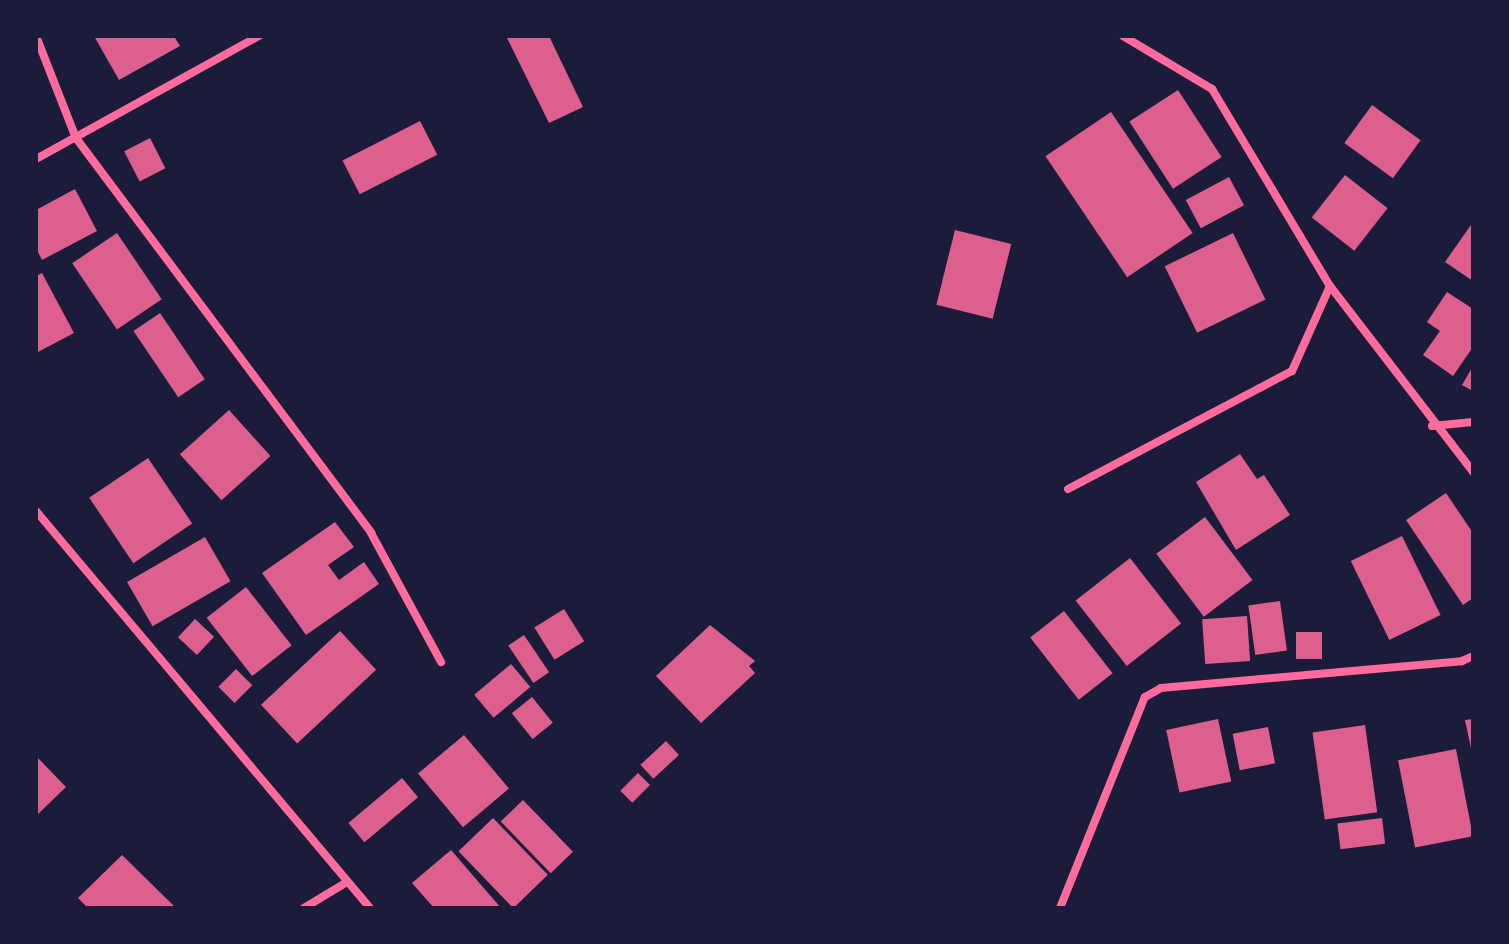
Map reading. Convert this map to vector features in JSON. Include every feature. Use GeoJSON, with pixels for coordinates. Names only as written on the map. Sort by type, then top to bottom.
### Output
{"type":"FeatureCollection","features":[{"type":"Feature","properties":{"kind":"street"},"geometry":{"type":"LineString","coordinates":[[36,36],[76,138],[371,533],[441,662]]}},
{"type":"Feature","properties":{"kind":"street"},"geometry":{"type":"LineString","coordinates":[[36,159],[259,36]]}},
{"type":"Feature","properties":{"kind":"street"},"geometry":{"type":"LineString","coordinates":[[1123,36],[1212,89],[1330,286],[1432,426],[1472,469]]}},
{"type":"Feature","properties":{"kind":"street"},"geometry":{"type":"LineString","coordinates":[[1068,489],[1292,371],[1330,286]]}},
{"type":"Feature","properties":{"kind":"street"},"geometry":{"type":"LineString","coordinates":[[1432,426],[1473,422]]}},
{"type":"Feature","properties":{"kind":"street"},"geometry":{"type":"LineString","coordinates":[[36,511],[370,908]]}},
{"type":"Feature","properties":{"kind":"street"},"geometry":{"type":"LineString","coordinates":[[1060,908],[1145,697],[1161,688],[1462,661],[1473,656]]}},
{"type":"Feature","properties":{"kind":"street"},"geometry":{"type":"LineString","coordinates":[[304,908],[347,882]]}},
{"type":"Feature","properties":{"kind":"building"},"geometry":{"type":"Polygon","coordinates":[[[94,36],[174,36],[180,46],[119,80],[94,36]]]}},
{"type":"Feature","properties":{"kind":"building"},"geometry":{"type":"Polygon","coordinates":[[[506,36],[549,36],[583,107],[549,123],[506,36]]]}},
{"type":"Feature","properties":{"kind":"building"},"geometry":{"type":"Polygon","coordinates":[[[1178,90],[1222,157],[1173,189],[1129,122],[1178,90]]]}},
{"type":"Feature","properties":{"kind":"building"},"geometry":{"type":"Polygon","coordinates":[[[1372,105],[1421,140],[1393,178],[1344,143],[1372,105]]]}},
{"type":"Feature","properties":{"kind":"building"},"geometry":{"type":"Polygon","coordinates":[[[1111,112],[1193,233],[1127,277],[1046,156],[1111,112]]]}},
{"type":"Feature","properties":{"kind":"building"},"geometry":{"type":"Polygon","coordinates":[[[420,121],[437,155],[360,194],[342,160],[420,121]]]}},
{"type":"Feature","properties":{"kind":"building"},"geometry":{"type":"Polygon","coordinates":[[[150,138],[165,168],[140,181],[124,151],[150,138]]]}},
{"type":"Feature","properties":{"kind":"building"},"geometry":{"type":"Polygon","coordinates":[[[1345,175],[1388,208],[1354,251],[1312,218],[1345,175]]]}},
{"type":"Feature","properties":{"kind":"building"},"geometry":{"type":"Polygon","coordinates":[[[1229,177],[1244,205],[1201,228],[1186,200],[1229,177]]]}},
{"type":"Feature","properties":{"kind":"building"},"geometry":{"type":"Polygon","coordinates":[[[75,189],[97,231],[42,260],[36,248],[36,210],[75,189]]]}},
{"type":"Feature","properties":{"kind":"building"},"geometry":{"type":"Polygon","coordinates":[[[1473,222],[1473,281],[1445,262],[1473,222]]]}},
{"type":"Feature","properties":{"kind":"building"},"geometry":{"type":"Polygon","coordinates":[[[955,230],[1011,244],[993,319],[936,305],[955,230]]]}},
{"type":"Feature","properties":{"kind":"building"},"geometry":{"type":"Polygon","coordinates":[[[117,233],[162,299],[117,330],[72,263],[117,233]]]}},
{"type":"Feature","properties":{"kind":"building"},"geometry":{"type":"Polygon","coordinates":[[[1233,233],[1265,300],[1197,333],[1165,266],[1233,233]]]}},
{"type":"Feature","properties":{"kind":"building"},"geometry":{"type":"Polygon","coordinates":[[[42,273],[74,333],[36,353],[36,276],[42,273]]]}},
{"type":"Feature","properties":{"kind":"building"},"geometry":{"type":"Polygon","coordinates":[[[1447,292],[1473,309],[1473,347],[1453,376],[1423,355],[1440,331],[1427,322],[1447,292]]]}},
{"type":"Feature","properties":{"kind":"building"},"geometry":{"type":"Polygon","coordinates":[[[160,313],[205,379],[178,397],[133,331],[160,313]]]}},
{"type":"Feature","properties":{"kind":"building"},"geometry":{"type":"Polygon","coordinates":[[[1473,366],[1473,391],[1462,385],[1473,366]]]}},
{"type":"Feature","properties":{"kind":"building"},"geometry":{"type":"Polygon","coordinates":[[[229,410],[270,456],[221,500],[180,454],[229,410]]]}},
{"type":"Feature","properties":{"kind":"building"},"geometry":{"type":"Polygon","coordinates":[[[1240,454],[1257,479],[1264,475],[1290,515],[1236,550],[1196,482],[1240,454]]]}},
{"type":"Feature","properties":{"kind":"building"},"geometry":{"type":"Polygon","coordinates":[[[148,458],[192,523],[133,563],[89,498],[148,458]]]}},
{"type":"Feature","properties":{"kind":"building"},"geometry":{"type":"Polygon","coordinates":[[[1446,493],[1473,533],[1473,598],[1463,605],[1406,520],[1446,493]]]}},
{"type":"Feature","properties":{"kind":"building"},"geometry":{"type":"Polygon","coordinates":[[[1205,517],[1253,580],[1204,617],[1156,554],[1205,517]]]}},
{"type":"Feature","properties":{"kind":"building"},"geometry":{"type":"Polygon","coordinates":[[[335,522],[354,547],[328,565],[339,580],[364,562],[379,584],[306,635],[262,573],[335,522]]]}},
{"type":"Feature","properties":{"kind":"building"},"geometry":{"type":"Polygon","coordinates":[[[1402,536],[1441,615],[1389,640],[1351,561],[1402,536]]]}},
{"type":"Feature","properties":{"kind":"building"},"geometry":{"type":"Polygon","coordinates":[[[205,537],[230,581],[153,626],[127,582],[205,537]]]}},
{"type":"Feature","properties":{"kind":"building"},"geometry":{"type":"Polygon","coordinates":[[[1130,558],[1181,623],[1127,666],[1076,600],[1130,558]]]}},
{"type":"Feature","properties":{"kind":"building"},"geometry":{"type":"Polygon","coordinates":[[[246,587],[292,645],[252,676],[207,618],[246,587]]]}},
{"type":"Feature","properties":{"kind":"building"},"geometry":{"type":"Polygon","coordinates":[[[1280,601],[1287,651],[1255,655],[1248,605],[1280,601]]]}},
{"type":"Feature","properties":{"kind":"building"},"geometry":{"type":"Polygon","coordinates":[[[564,609],[584,641],[554,660],[534,628],[564,609]]]}},
{"type":"Feature","properties":{"kind":"building"},"geometry":{"type":"Polygon","coordinates":[[[1064,611],[1113,673],[1079,700],[1030,637],[1064,611]]]}},
{"type":"Feature","properties":{"kind":"building"},"geometry":{"type":"Polygon","coordinates":[[[1247,616],[1250,661],[1205,664],[1202,619],[1247,616]]]}},
{"type":"Feature","properties":{"kind":"building"},"geometry":{"type":"Polygon","coordinates":[[[195,619],[214,637],[197,655],[178,637],[195,619]]]}},
{"type":"Feature","properties":{"kind":"building"},"geometry":{"type":"Polygon","coordinates":[[[710,625],[755,661],[749,666],[755,673],[701,723],[656,676],[710,625]]]}},
{"type":"Feature","properties":{"kind":"building"},"geometry":{"type":"Polygon","coordinates":[[[340,631],[376,670],[297,743],[261,705],[340,631]]]}},
{"type":"Feature","properties":{"kind":"building"},"geometry":{"type":"Polygon","coordinates":[[[1296,632],[1322,632],[1322,659],[1296,659],[1296,632]]]}},
{"type":"Feature","properties":{"kind":"building"},"geometry":{"type":"Polygon","coordinates":[[[524,635],[549,672],[533,683],[508,646],[524,635]]]}},
{"type":"Feature","properties":{"kind":"building"},"geometry":{"type":"Polygon","coordinates":[[[511,664],[530,687],[494,718],[474,695],[511,664]]]}},
{"type":"Feature","properties":{"kind":"building"},"geometry":{"type":"Polygon","coordinates":[[[236,669],[252,685],[235,703],[218,687],[236,669]]]}},
{"type":"Feature","properties":{"kind":"building"},"geometry":{"type":"Polygon","coordinates":[[[532,697],[553,723],[533,739],[512,713],[532,697]]]}},
{"type":"Feature","properties":{"kind":"building"},"geometry":{"type":"Polygon","coordinates":[[[1218,719],[1231,782],[1179,793],[1166,730],[1218,719]]]}},
{"type":"Feature","properties":{"kind":"building"},"geometry":{"type":"Polygon","coordinates":[[[1473,719],[1473,753],[1472,753],[1465,720],[1473,719]]]}},
{"type":"Feature","properties":{"kind":"building"},"geometry":{"type":"Polygon","coordinates":[[[1365,725],[1377,812],[1325,820],[1313,732],[1365,725]]]}},
{"type":"Feature","properties":{"kind":"building"},"geometry":{"type":"Polygon","coordinates":[[[1268,727],[1275,763],[1240,770],[1233,734],[1268,727]]]}},
{"type":"Feature","properties":{"kind":"building"},"geometry":{"type":"Polygon","coordinates":[[[464,735],[509,789],[463,827],[418,774],[464,735]]]}},
{"type":"Feature","properties":{"kind":"building"},"geometry":{"type":"Polygon","coordinates":[[[666,741],[679,755],[653,779],[640,765],[666,741]]]}},
{"type":"Feature","properties":{"kind":"building"},"geometry":{"type":"Polygon","coordinates":[[[1456,749],[1473,836],[1415,848],[1398,760],[1456,749]]]}},
{"type":"Feature","properties":{"kind":"building"},"geometry":{"type":"Polygon","coordinates":[[[36,756],[66,787],[36,816],[36,756]]]}},
{"type":"Feature","properties":{"kind":"building"},"geometry":{"type":"Polygon","coordinates":[[[638,773],[650,785],[632,803],[620,791],[638,773]]]}},
{"type":"Feature","properties":{"kind":"building"},"geometry":{"type":"Polygon","coordinates":[[[402,778],[418,797],[364,842],[348,823],[402,778]]]}},
{"type":"Feature","properties":{"kind":"building"},"geometry":{"type":"Polygon","coordinates":[[[523,800],[573,852],[551,873],[501,822],[523,800]]]}},
{"type":"Feature","properties":{"kind":"building"},"geometry":{"type":"Polygon","coordinates":[[[493,818],[548,875],[513,908],[458,851],[493,818]]]}},
{"type":"Feature","properties":{"kind":"building"},"geometry":{"type":"Polygon","coordinates":[[[1382,818],[1385,844],[1341,849],[1337,823],[1382,818]]]}},
{"type":"Feature","properties":{"kind":"building"},"geometry":{"type":"Polygon","coordinates":[[[451,850],[501,908],[434,908],[412,883],[451,850]]]}},
{"type":"Feature","properties":{"kind":"building"},"geometry":{"type":"Polygon","coordinates":[[[122,855],[176,908],[88,908],[78,898],[122,855]]]}}]}
